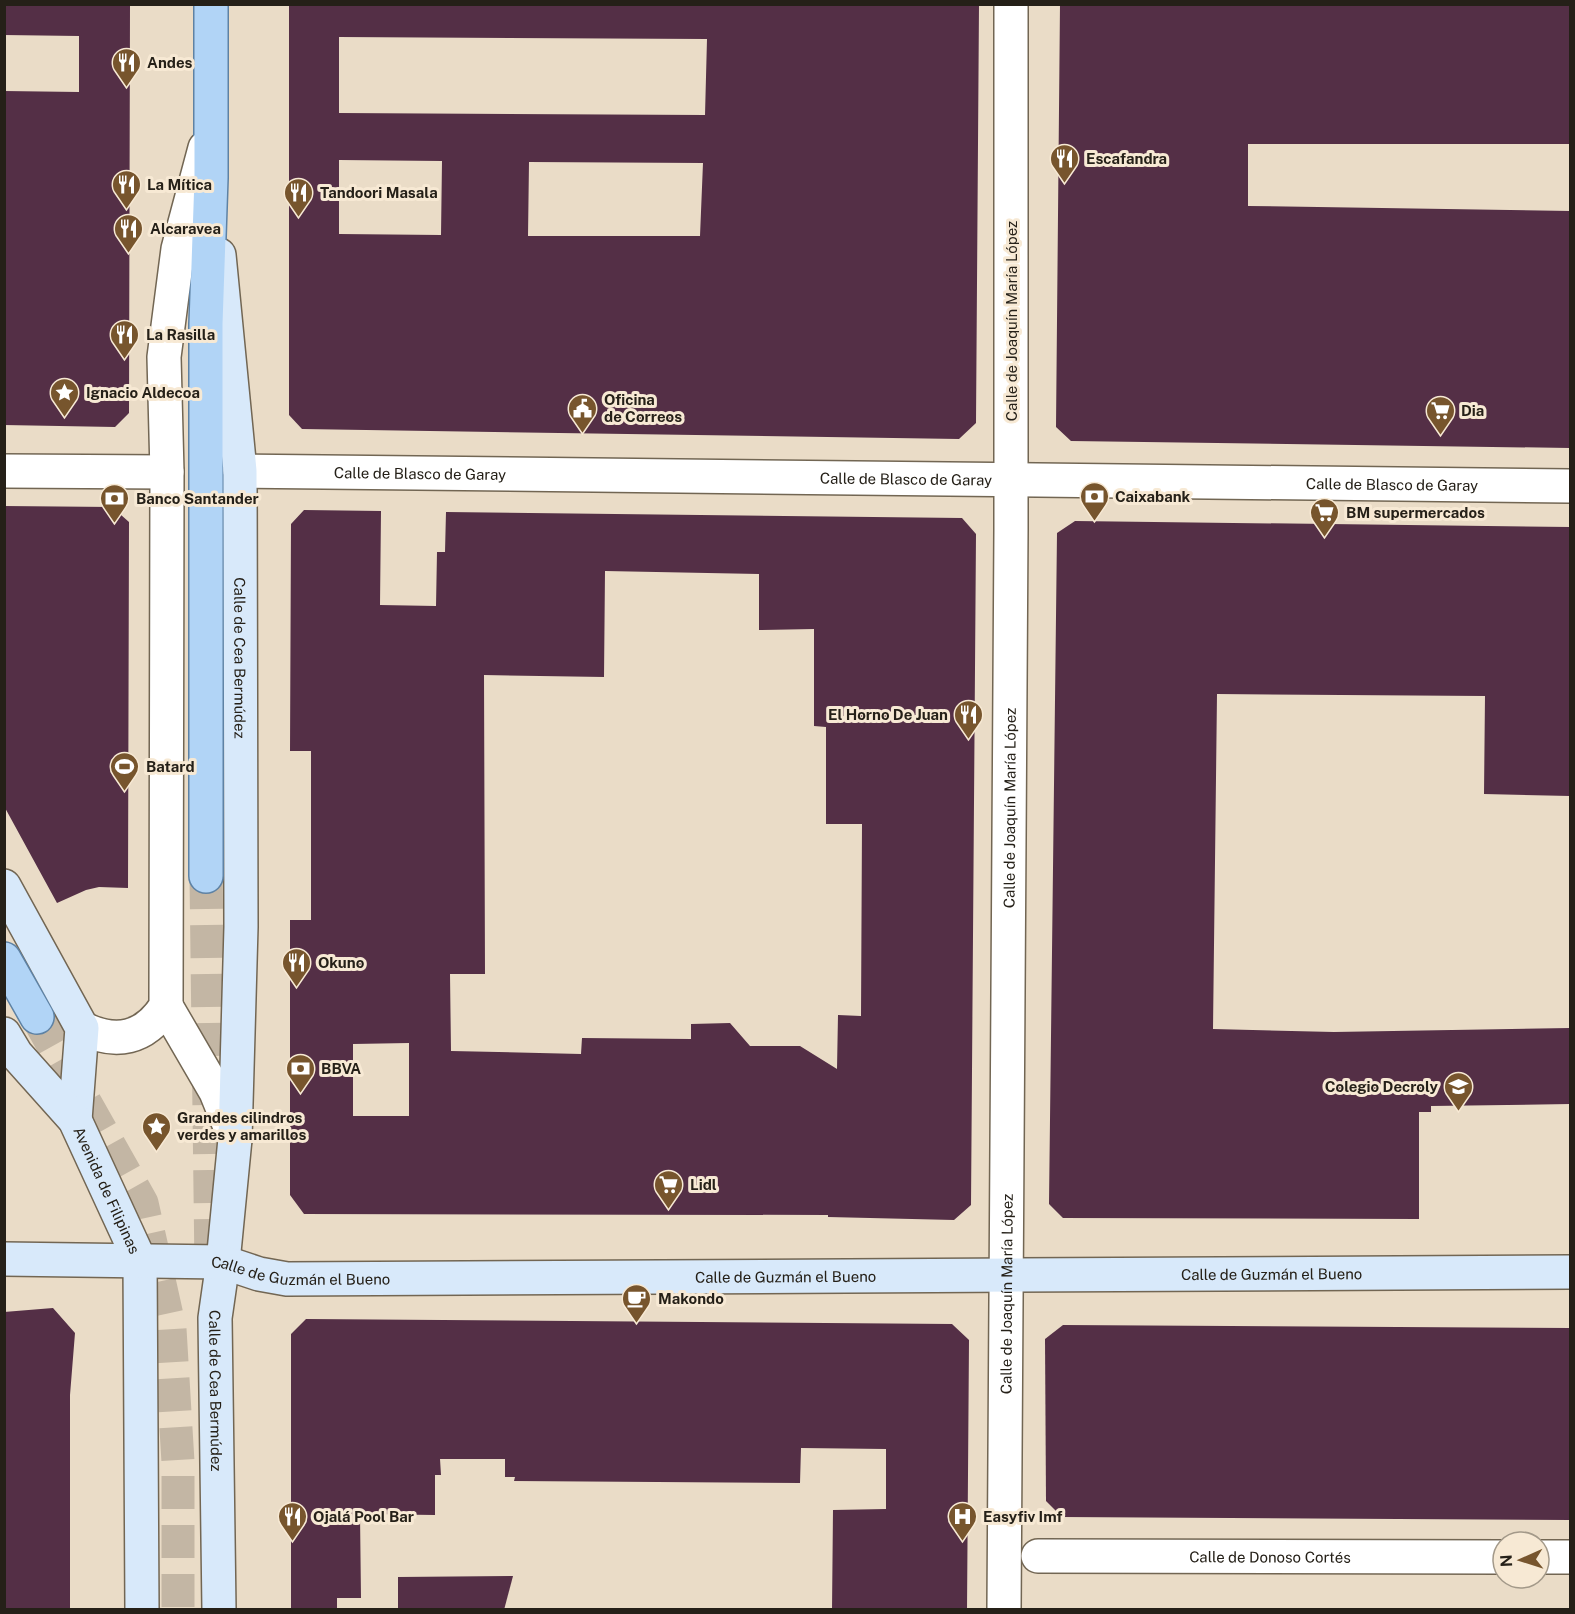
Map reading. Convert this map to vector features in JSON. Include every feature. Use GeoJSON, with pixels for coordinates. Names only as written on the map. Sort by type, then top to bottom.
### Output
{"type":"FeatureCollection","features":[{"type":"Feature","properties":{"kind":"main road","name":"Calle de Cea Bermúdez"},"geometry":{"type":"LineString","coordinates":[[206,876],[206,324],[211,178],[211,4]]}},
{"type":"Feature","properties":{"kind":"main road"},"geometry":{"type":"LineString","coordinates":[[4,959],[37,1017]]}},
{"type":"Feature","properties":{"kind":"street","name":"Calle de Joaquín María López"},"geometry":{"type":"LineString","coordinates":[[1004,1610],[1011,480],[1011,4]]}},
{"type":"Feature","properties":{"kind":"street","name":"Calle de Cea Bermúdez"},"geometry":{"type":"LineString","coordinates":[[210,130],[178,249],[164,357],[167,472],[166,1006],[216,1092],[235,1139]]}},
{"type":"Feature","properties":{"kind":"street","name":"Calle de Cea Bermúdez"},"geometry":{"type":"LineString","coordinates":[[211,178],[240,471],[241,927],[235,1139],[215,1318],[219,1610]]}},
{"type":"Feature","properties":{"kind":"street"},"geometry":{"type":"LineString","coordinates":[[4,471],[167,472]]}},
{"type":"Feature","properties":{"kind":"street","name":"Calle de Blasco de Garay"},"geometry":{"type":"LineString","coordinates":[[240,471],[1570,486]]}},
{"type":"Feature","properties":{"kind":"street"},"geometry":{"type":"LineString","coordinates":[[4,886],[82,1028],[98,1036],[116,1038],[133,1035],[157,1020],[166,1006]]}},
{"type":"Feature","properties":{"kind":"street","name":"Avenida de Filipinas"},"geometry":{"type":"LineString","coordinates":[[75,1120],[82,1028]]}},
{"type":"Feature","properties":{"kind":"street","name":"Avenida de Filipinas"},"geometry":{"type":"LineString","coordinates":[[4,1034],[16,1054],[75,1120],[141,1261]]}},
{"type":"Feature","properties":{"kind":"street","name":"Calle de Guzmán el Bueno"},"geometry":{"type":"LineString","coordinates":[[4,1259],[223,1262],[259,1274],[287,1279],[1570,1272]]}},
{"type":"Feature","properties":{"kind":"street"},"geometry":{"type":"LineString","coordinates":[[141,1261],[142,1610]]}},
{"type":"Feature","properties":{"kind":"street","name":"Calle de Donoso Cortés"},"geometry":{"type":"LineString","coordinates":[[1038,1556],[1491,1557]]}},
{"type":"Feature","properties":{"kind":"street"},"geometry":{"type":"LineString","coordinates":[[1551,1557],[1570,1557]]}},
{"type":"Feature","properties":{"kind":"building"},"geometry":{"type":"Polygon","coordinates":[[[4,4],[130,4],[129,413],[115,427],[4,425],[4,91],[79,92],[79,36],[4,35],[4,4]]]}},
{"type":"Feature","properties":{"kind":"building"},"geometry":{"type":"Polygon","coordinates":[[[289,4],[979,4],[976,423],[959,439],[302,429],[289,415],[289,4]],[[339,37],[339,113],[705,115],[707,39],[339,37]],[[339,160],[339,234],[441,235],[442,161],[339,160]],[[529,162],[528,236],[700,236],[703,163],[529,162]]]}},
{"type":"Feature","properties":{"kind":"building"},"geometry":{"type":"Polygon","coordinates":[[[1060,4],[1570,4],[1570,144],[1248,144],[1248,206],[1570,211],[1570,448],[1071,441],[1056,427],[1060,4]]]}},
{"type":"Feature","properties":{"kind":"building"},"geometry":{"type":"Polygon","coordinates":[[[4,506],[112,507],[129,522],[128,888],[99,887],[86,890],[57,903],[4,806],[4,506]]]}},
{"type":"Feature","properties":{"kind":"building"},"geometry":{"type":"Polygon","coordinates":[[[304,510],[381,511],[380,605],[436,606],[437,552],[445,552],[446,512],[962,518],[976,534],[971,1205],[954,1220],[828,1217],[828,1215],[304,1214],[290,1195],[290,920],[311,920],[311,751],[290,751],[291,524],[304,510]],[[605,571],[604,677],[484,675],[485,974],[450,974],[451,1051],[581,1054],[582,1038],[691,1039],[691,1024],[730,1023],[750,1046],[800,1046],[837,1069],[838,1015],[861,1016],[862,824],[826,824],[826,727],[814,726],[814,629],[759,630],[759,574],[605,571]],[[409,1043],[353,1044],[353,1116],[409,1116],[409,1043]]]}},
{"type":"Feature","properties":{"kind":"building"},"geometry":{"type":"Polygon","coordinates":[[[1075,521],[1570,527],[1570,796],[1484,794],[1485,696],[1217,694],[1213,1029],[1334,1032],[1570,1028],[1570,1104],[1431,1106],[1431,1112],[1419,1112],[1419,1219],[1063,1218],[1049,1204],[1057,533],[1075,521]]]}},
{"type":"Feature","properties":{"kind":"building"},"geometry":{"type":"Polygon","coordinates":[[[53,1308],[75,1333],[70,1395],[70,1610],[4,1610],[4,1312],[53,1308]]]}},
{"type":"Feature","properties":{"kind":"building"},"geometry":{"type":"Polygon","coordinates":[[[306,1319],[952,1324],[969,1340],[967,1610],[832,1610],[833,1510],[886,1509],[886,1449],[801,1448],[800,1483],[514,1481],[515,1477],[505,1477],[505,1459],[440,1459],[441,1475],[435,1475],[435,1515],[360,1514],[361,1598],[337,1598],[337,1610],[291,1610],[291,1334],[306,1319]]]}},
{"type":"Feature","properties":{"kind":"building"},"geometry":{"type":"Polygon","coordinates":[[[1063,1325],[1570,1328],[1570,1520],[1062,1517],[1046,1501],[1045,1339],[1063,1325]]]}},
{"type":"Feature","properties":{"kind":"building"},"geometry":{"type":"Polygon","coordinates":[[[513,1576],[504,1610],[398,1610],[398,1577],[513,1576]]]}},
{"type":"Feature","properties":{"kind":"tunnel"},"geometry":{"type":"LineString","coordinates":[[206,876],[211,1269]]}},
{"type":"Feature","properties":{"kind":"tunnel"},"geometry":{"type":"LineString","coordinates":[[37,1017],[142,1203],[170,1329],[178,1462],[178,1610]]}},
{"type":"Feature","properties":{"kind":"place","name":"Andes"},"geometry":{"type":"Point","coordinates":[126,88]}},
{"type":"Feature","properties":{"kind":"place","name":"Escafandra"},"geometry":{"type":"Point","coordinates":[1065,184]}},
{"type":"Feature","properties":{"kind":"place","name":"La Mítica"},"geometry":{"type":"Point","coordinates":[126,210]}},
{"type":"Feature","properties":{"kind":"place","name":"Tandoori Masala"},"geometry":{"type":"Point","coordinates":[299,218]}},
{"type":"Feature","properties":{"kind":"place","name":"Alcaravea"},"geometry":{"type":"Point","coordinates":[129,254]}},
{"type":"Feature","properties":{"kind":"place","name":"La Rasilla"},"geometry":{"type":"Point","coordinates":[125,360]}},
{"type":"Feature","properties":{"kind":"place","name":"Ignacio Aldecoa"},"geometry":{"type":"Point","coordinates":[65,418]}},
{"type":"Feature","properties":{"kind":"place","name":"Oficina de Correos"},"geometry":{"type":"Point","coordinates":[583,434]}},
{"type":"Feature","properties":{"kind":"place","name":"Dia"},"geometry":{"type":"Point","coordinates":[1440,436]}},
{"type":"Feature","properties":{"kind":"place","name":"Caixabank"},"geometry":{"type":"Point","coordinates":[1094,522]}},
{"type":"Feature","properties":{"kind":"place","name":"Banco Santander"},"geometry":{"type":"Point","coordinates":[115,524]}},
{"type":"Feature","properties":{"kind":"place","name":"BM supermercados"},"geometry":{"type":"Point","coordinates":[1325,538]}},
{"type":"Feature","properties":{"kind":"place","name":"El Horno De Juan"},"geometry":{"type":"Point","coordinates":[969,740]}},
{"type":"Feature","properties":{"kind":"place","name":"Batard"},"geometry":{"type":"Point","coordinates":[125,792]}},
{"type":"Feature","properties":{"kind":"place","name":"Okuno"},"geometry":{"type":"Point","coordinates":[297,988]}},
{"type":"Feature","properties":{"kind":"place","name":"BBVA"},"geometry":{"type":"Point","coordinates":[300,1094]}},
{"type":"Feature","properties":{"kind":"place","name":"Colegio Decroly"},"geometry":{"type":"Point","coordinates":[1459,1112]}},
{"type":"Feature","properties":{"kind":"place","name":"Grandes cilindros verdes y amarillos"},"geometry":{"type":"Point","coordinates":[156,1152]}},
{"type":"Feature","properties":{"kind":"place","name":"Lidl"},"geometry":{"type":"Point","coordinates":[669,1210]}},
{"type":"Feature","properties":{"kind":"place","name":"Makondo"},"geometry":{"type":"Point","coordinates":[637,1324]}},
{"type":"Feature","properties":{"kind":"place","name":"Ojalá Pool Bar"},"geometry":{"type":"Point","coordinates":[292,1542]}},
{"type":"Feature","properties":{"kind":"place","name":"Easyfiv Imf"},"geometry":{"type":"Point","coordinates":[962,1542]}}]}
